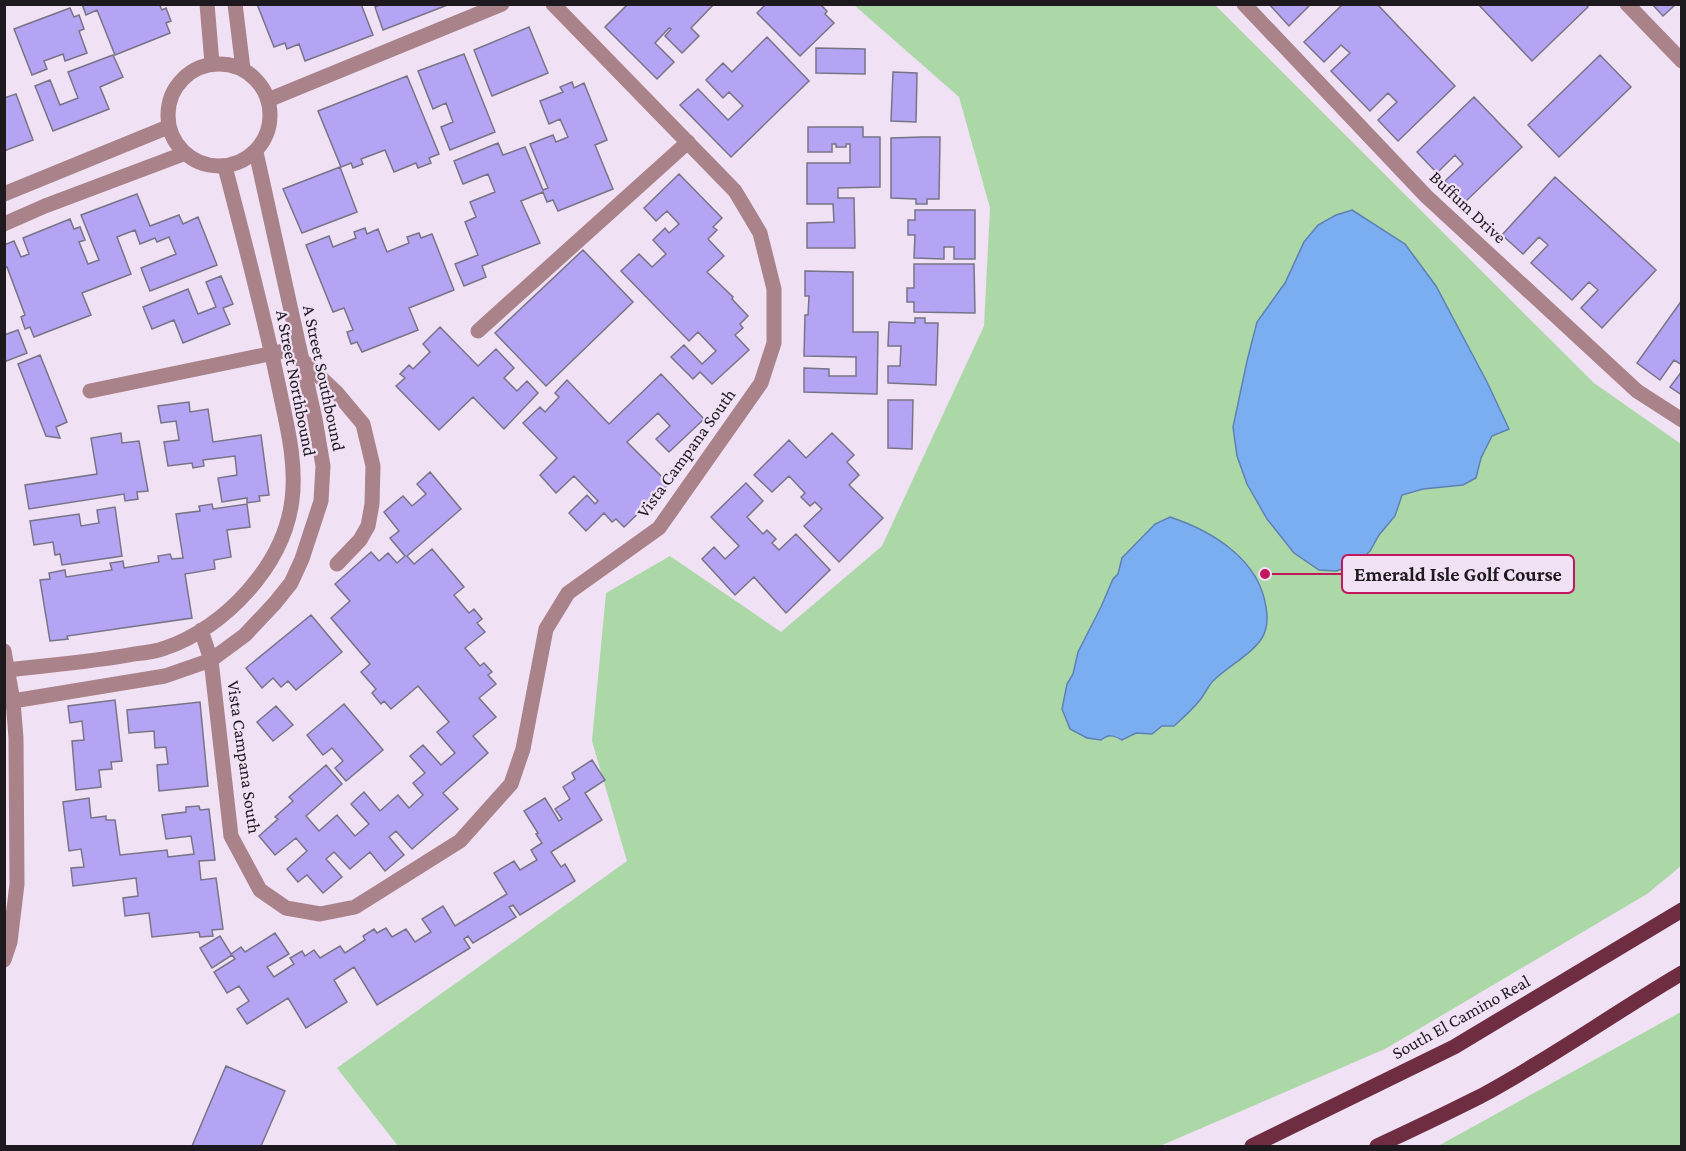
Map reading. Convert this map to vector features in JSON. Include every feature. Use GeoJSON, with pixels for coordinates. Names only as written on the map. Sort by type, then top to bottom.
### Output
{"type":"FeatureCollection","features":[{"type":"Feature","properties":{"kind":"main road","name":"South El Camino Real"},"geometry":{"type":"LineString","coordinates":[[1252,1146],[1454,1047],[1682,910]]}},
{"type":"Feature","properties":{"kind":"main road"},"geometry":{"type":"LineString","coordinates":[[1377,1146],[1482,1095],[1682,973]]}},
{"type":"Feature","properties":{"kind":"street"},"geometry":{"type":"LineString","coordinates":[[207,4],[212,63]]}},
{"type":"Feature","properties":{"kind":"street"},"geometry":{"type":"LineString","coordinates":[[235,4],[243,69]]}},
{"type":"Feature","properties":{"kind":"street"},"geometry":{"type":"LineString","coordinates":[[268,100],[502,4]]}},
{"type":"Feature","properties":{"kind":"street","name":"Vista Campana South"},"geometry":{"type":"LineString","coordinates":[[201,630],[211,660],[231,836],[260,890],[286,908],[320,914],[355,907],[460,841],[511,784],[523,749],[546,629],[568,593],[659,528],[761,383],[774,343],[774,289],[759,233],[735,191],[553,4]]}},
{"type":"Feature","properties":{"kind":"street","name":"Buffum Drive"},"geometry":{"type":"LineString","coordinates":[[1244,4],[1426,196],[1637,391],[1682,420]]}},
{"type":"Feature","properties":{"kind":"street"},"geometry":{"type":"LineString","coordinates":[[1627,4],[1682,61]]}},
{"type":"Feature","properties":{"kind":"street"},"geometry":{"type":"LineString","coordinates":[[212,63],[243,69],[259,82],[268,100],[269,128],[256,152],[225,167],[203,165],[183,154],[168,127],[170,98],[180,83],[186,75],[212,63]]}},
{"type":"Feature","properties":{"kind":"street"},"geometry":{"type":"LineString","coordinates":[[4,194],[168,127]]}},
{"type":"Feature","properties":{"kind":"street"},"geometry":{"type":"LineString","coordinates":[[478,331],[688,142]]}},
{"type":"Feature","properties":{"kind":"street","name":"A Street Southbound"},"geometry":{"type":"LineString","coordinates":[[13,701],[156,678],[211,660],[245,635],[291,583],[311,536],[321,501],[322,466],[315,419],[256,152]]}},
{"type":"Feature","properties":{"kind":"street"},"geometry":{"type":"LineString","coordinates":[[4,224],[45,206],[183,154]]}},
{"type":"Feature","properties":{"kind":"street","name":"A Street Northbound"},"geometry":{"type":"LineString","coordinates":[[7,670],[114,658],[163,649],[188,639],[248,594],[269,561],[284,528],[292,502],[292,462],[272,353],[225,167]]}},
{"type":"Feature","properties":{"kind":"street"},"geometry":{"type":"LineString","coordinates":[[90,391],[272,353],[300,353],[338,393],[363,424],[373,466],[372,504],[368,526],[360,540],[337,564]]}},
{"type":"Feature","properties":{"kind":"street"},"geometry":{"type":"LineString","coordinates":[[4,651],[13,701],[16,738],[17,884],[4,960]]}},
{"type":"Feature","properties":{"kind":"green space"},"geometry":{"type":"Polygon","coordinates":[[[854,5],[1215,5],[1594,383],[1681,444],[1681,866],[1647,894],[1385,1049],[1160,1146],[398,1146],[337,1068],[627,861],[592,741],[606,593],[670,556],[781,632],[882,546],[984,326],[990,208],[959,97],[854,5]]]}},
{"type":"Feature","properties":{"kind":"green space"},"geometry":{"type":"Polygon","coordinates":[[[1681,1012],[1681,1146],[1438,1146],[1681,1012]]]}},
{"type":"Feature","properties":{"kind":"water"},"geometry":{"type":"Polygon","coordinates":[[[1352,210],[1405,244],[1436,286],[1509,429],[1492,436],[1481,458],[1476,478],[1463,485],[1423,489],[1402,495],[1395,516],[1379,535],[1370,551],[1355,565],[1336,571],[1319,570],[1294,553],[1267,519],[1247,484],[1237,456],[1233,427],[1257,322],[1285,283],[1304,242],[1318,225],[1336,215],[1352,210]]]}},
{"type":"Feature","properties":{"kind":"water"},"geometry":{"type":"Polygon","coordinates":[[[1170,517],[1202,530],[1231,549],[1244,561],[1262,590],[1266,607],[1267,623],[1262,638],[1246,655],[1213,681],[1197,704],[1174,726],[1162,726],[1152,734],[1136,733],[1122,740],[1111,736],[1101,740],[1087,738],[1070,729],[1062,709],[1067,684],[1073,674],[1078,652],[1113,579],[1118,574],[1122,558],[1155,524],[1170,517]]]}},
{"type":"Feature","properties":{"kind":"building"},"geometry":{"type":"Polygon","coordinates":[[[82,4],[159,4],[162,10],[166,8],[171,21],[166,23],[170,33],[115,55],[97,10],[86,15],[82,4]]]}},
{"type":"Feature","properties":{"kind":"building"},"geometry":{"type":"Polygon","coordinates":[[[257,4],[361,4],[373,35],[305,61],[299,44],[287,49],[285,43],[274,47],[257,4]]]}},
{"type":"Feature","properties":{"kind":"building"},"geometry":{"type":"Polygon","coordinates":[[[382,4],[450,4],[383,30],[375,7],[382,4]]]}},
{"type":"Feature","properties":{"kind":"building"},"geometry":{"type":"Polygon","coordinates":[[[628,4],[714,4],[691,28],[699,36],[682,53],[665,36],[671,29],[669,28],[655,43],[674,62],[657,79],[605,27],[628,4]]]}},
{"type":"Feature","properties":{"kind":"building"},"geometry":{"type":"Polygon","coordinates":[[[766,4],[820,4],[827,11],[825,14],[834,23],[800,56],[757,13],[766,4]]]}},
{"type":"Feature","properties":{"kind":"building"},"geometry":{"type":"Polygon","coordinates":[[[1269,4],[1311,4],[1289,26],[1269,4]]]}},
{"type":"Feature","properties":{"kind":"building"},"geometry":{"type":"Polygon","coordinates":[[[1343,4],[1377,4],[1455,86],[1398,141],[1378,120],[1397,102],[1388,93],[1370,111],[1331,71],[1350,53],[1341,45],[1324,62],[1304,42],[1343,4]]]}},
{"type":"Feature","properties":{"kind":"building"},"geometry":{"type":"Polygon","coordinates":[[[1478,4],[1586,4],[1588,7],[1532,61],[1478,4]]]}},
{"type":"Feature","properties":{"kind":"building"},"geometry":{"type":"Polygon","coordinates":[[[1652,4],[1676,4],[1663,16],[1652,4]]]}},
{"type":"Feature","properties":{"kind":"building"},"geometry":{"type":"Polygon","coordinates":[[[70,8],[74,17],[79,15],[84,29],[79,31],[87,53],[65,61],[63,54],[44,61],[47,69],[32,75],[14,29],[70,8]]]}},
{"type":"Feature","properties":{"kind":"building"},"geometry":{"type":"Polygon","coordinates":[[[529,27],[548,73],[492,96],[474,50],[529,27]]]}},
{"type":"Feature","properties":{"kind":"building"},"geometry":{"type":"Polygon","coordinates":[[[767,37],[809,81],[731,157],[680,105],[698,89],[728,120],[743,106],[729,92],[723,98],[706,80],[723,63],[732,72],[767,37]]]}},
{"type":"Feature","properties":{"kind":"building"},"geometry":{"type":"Polygon","coordinates":[[[816,48],[865,49],[865,74],[816,73],[816,48]]]}},
{"type":"Feature","properties":{"kind":"building"},"geometry":{"type":"Polygon","coordinates":[[[464,54],[495,132],[450,150],[441,127],[453,122],[446,103],[433,109],[418,71],[464,54]]]}},
{"type":"Feature","properties":{"kind":"building"},"geometry":{"type":"Polygon","coordinates":[[[113,55],[123,77],[100,87],[109,109],[53,131],[35,86],[50,80],[60,105],[78,98],[68,72],[113,55]]]}},
{"type":"Feature","properties":{"kind":"building"},"geometry":{"type":"Polygon","coordinates":[[[1600,55],[1631,87],[1559,157],[1528,125],[1600,55]]]}},
{"type":"Feature","properties":{"kind":"building"},"geometry":{"type":"Polygon","coordinates":[[[893,72],[917,73],[916,122],[891,121],[893,72]]]}},
{"type":"Feature","properties":{"kind":"building"},"geometry":{"type":"Polygon","coordinates":[[[407,76],[439,154],[429,158],[431,163],[418,168],[416,163],[394,172],[385,150],[361,159],[363,164],[353,168],[351,163],[341,167],[318,111],[407,76]]]}},
{"type":"Feature","properties":{"kind":"building"},"geometry":{"type":"Polygon","coordinates":[[[572,82],[574,88],[584,83],[607,140],[595,145],[613,189],[558,211],[553,200],[547,202],[543,192],[521,201],[540,243],[482,266],[486,277],[464,286],[455,264],[478,255],[465,222],[476,217],[470,202],[495,192],[488,174],[463,184],[454,161],[498,143],[503,155],[525,147],[543,190],[548,188],[530,144],[553,135],[556,142],[568,137],[560,119],[549,124],[540,101],[563,92],[560,87],[572,82]]]}},
{"type":"Feature","properties":{"kind":"building"},"geometry":{"type":"Polygon","coordinates":[[[16,94],[33,140],[4,151],[4,98],[16,94]]]}},
{"type":"Feature","properties":{"kind":"building"},"geometry":{"type":"Polygon","coordinates":[[[1474,97],[1522,147],[1465,202],[1445,181],[1463,164],[1455,155],[1437,173],[1417,152],[1474,97]]]}},
{"type":"Feature","properties":{"kind":"building"},"geometry":{"type":"Polygon","coordinates":[[[808,127],[863,127],[863,137],[880,137],[880,187],[838,188],[838,198],[854,198],[855,248],[807,248],[807,223],[834,222],[833,204],[807,204],[807,163],[850,163],[850,144],[846,144],[846,147],[836,147],[836,144],[832,144],[832,152],[808,152],[808,127]]]}},
{"type":"Feature","properties":{"kind":"building"},"geometry":{"type":"Polygon","coordinates":[[[940,137],[939,199],[927,199],[927,204],[916,204],[916,199],[891,198],[891,138],[940,137]]]}},
{"type":"Feature","properties":{"kind":"building"},"geometry":{"type":"Polygon","coordinates":[[[340,167],[357,212],[302,233],[283,189],[340,167]]]}},
{"type":"Feature","properties":{"kind":"building"},"geometry":{"type":"Polygon","coordinates":[[[679,174],[722,218],[713,227],[717,230],[708,239],[724,256],[707,272],[733,297],[732,299],[748,316],[740,324],[743,328],[735,335],[749,350],[712,384],[700,372],[693,379],[671,357],[684,345],[702,364],[716,351],[698,332],[689,341],[621,271],[639,254],[652,267],[666,254],[653,240],[665,228],[669,233],[679,224],[667,211],[656,221],[644,208],[679,174]]]}},
{"type":"Feature","properties":{"kind":"building"},"geometry":{"type":"Polygon","coordinates":[[[1555,177],[1656,270],[1602,328],[1581,308],[1598,290],[1589,282],[1572,300],[1531,263],[1548,245],[1539,237],[1523,254],[1502,235],[1555,177]]]}},
{"type":"Feature","properties":{"kind":"building"},"geometry":{"type":"Polygon","coordinates":[[[137,194],[150,226],[179,215],[183,224],[198,217],[217,265],[150,291],[141,268],[176,254],[169,237],[157,242],[155,238],[140,244],[135,230],[117,237],[131,274],[82,293],[91,315],[34,337],[30,327],[25,329],[21,317],[25,315],[7,267],[4,268],[4,245],[14,241],[21,257],[29,254],[23,238],[70,219],[74,229],[80,227],[85,240],[79,242],[88,264],[99,260],[81,215],[137,194]]]}},
{"type":"Feature","properties":{"kind":"building"},"geometry":{"type":"Polygon","coordinates":[[[915,210],[975,210],[975,259],[954,259],[954,247],[944,247],[944,259],[914,258],[915,235],[908,235],[908,220],[915,220],[915,210]]]}},
{"type":"Feature","properties":{"kind":"building"},"geometry":{"type":"Polygon","coordinates":[[[365,228],[367,234],[378,229],[387,252],[409,243],[407,237],[419,233],[421,238],[432,234],[454,290],[409,308],[418,330],[362,352],[357,342],[351,344],[347,332],[353,330],[344,308],[333,312],[306,245],[329,236],[333,247],[356,238],[354,232],[365,228]]]}},
{"type":"Feature","properties":{"kind":"building"},"geometry":{"type":"Polygon","coordinates":[[[583,250],[633,302],[546,386],[495,333],[583,250]]]}},
{"type":"Feature","properties":{"kind":"building"},"geometry":{"type":"Polygon","coordinates":[[[914,264],[974,264],[975,313],[914,312],[914,302],[907,302],[907,288],[914,288],[914,264]]]}},
{"type":"Feature","properties":{"kind":"building"},"geometry":{"type":"Polygon","coordinates":[[[805,271],[853,272],[853,332],[878,332],[877,394],[804,392],[804,368],[829,369],[829,376],[856,376],[856,357],[804,356],[805,315],[808,315],[809,296],[805,296],[805,271]]]}},
{"type":"Feature","properties":{"kind":"building"},"geometry":{"type":"Polygon","coordinates":[[[221,276],[233,304],[223,308],[230,324],[183,343],[174,320],[152,329],[143,307],[188,289],[198,314],[216,307],[206,282],[221,276]]]}},
{"type":"Feature","properties":{"kind":"building"},"geometry":{"type":"Polygon","coordinates":[[[1682,300],[1682,365],[1674,360],[1660,380],[1637,363],[1682,300]]]}},
{"type":"Feature","properties":{"kind":"building"},"geometry":{"type":"Polygon","coordinates":[[[915,318],[925,318],[925,323],[938,323],[936,385],[888,383],[888,366],[900,366],[901,346],[888,346],[889,322],[915,323],[915,318]]]}},
{"type":"Feature","properties":{"kind":"building"},"geometry":{"type":"Polygon","coordinates":[[[440,327],[478,366],[496,349],[514,368],[504,378],[517,391],[527,381],[538,393],[504,429],[473,397],[439,430],[396,386],[405,378],[400,374],[409,365],[413,369],[430,352],[423,344],[440,327]]]}},
{"type":"Feature","properties":{"kind":"building"},"geometry":{"type":"Polygon","coordinates":[[[18,330],[27,353],[4,362],[4,335],[18,330]]]}},
{"type":"Feature","properties":{"kind":"building"},"geometry":{"type":"Polygon","coordinates":[[[40,355],[67,422],[56,427],[60,438],[46,436],[18,364],[40,355]]]}},
{"type":"Feature","properties":{"kind":"building"},"geometry":{"type":"Polygon","coordinates":[[[1682,371],[1682,395],[1670,387],[1682,371]]]}},
{"type":"Feature","properties":{"kind":"building"},"geometry":{"type":"Polygon","coordinates":[[[661,374],[704,419],[669,452],[656,439],[670,426],[658,413],[627,442],[669,484],[624,527],[616,519],[612,522],[604,513],[586,531],[569,513],[587,495],[595,504],[598,501],[574,476],[556,493],[540,475],[557,458],[523,423],[540,407],[545,412],[559,397],[555,393],[567,380],[609,424],[661,374]]]}},
{"type":"Feature","properties":{"kind":"building"},"geometry":{"type":"Polygon","coordinates":[[[888,400],[913,400],[912,449],[888,448],[888,400]]]}},
{"type":"Feature","properties":{"kind":"building"},"geometry":{"type":"Polygon","coordinates":[[[189,402],[190,412],[208,409],[213,442],[261,435],[269,495],[259,496],[260,501],[247,503],[247,498],[222,502],[218,478],[237,475],[235,456],[203,460],[204,466],[193,468],[192,463],[168,466],[164,442],[179,440],[176,421],[161,423],[158,406],[189,402]]]}},
{"type":"Feature","properties":{"kind":"building"},"geometry":{"type":"Polygon","coordinates":[[[121,433],[122,443],[139,441],[148,491],[137,492],[138,499],[125,501],[124,494],[29,509],[25,485],[97,474],[91,438],[121,433]]]}},
{"type":"Feature","properties":{"kind":"building"},"geometry":{"type":"Polygon","coordinates":[[[832,433],[854,455],[847,462],[859,475],[849,485],[883,518],[839,562],[804,526],[822,509],[815,502],[810,506],[801,497],[805,493],[789,476],[772,492],[754,475],[789,440],[806,458],[832,433]]]}},
{"type":"Feature","properties":{"kind":"building"},"geometry":{"type":"Polygon","coordinates":[[[430,472],[461,509],[407,556],[414,564],[432,549],[464,587],[454,595],[469,613],[474,609],[482,619],[477,623],[485,632],[465,648],[480,666],[484,663],[492,672],[488,675],[496,684],[479,698],[496,717],[473,736],[488,753],[443,793],[458,809],[412,849],[396,831],[389,837],[404,855],[385,871],[370,852],[350,869],[334,852],[326,859],[342,877],[323,893],[307,875],[298,882],[287,869],[307,851],[296,838],[275,855],[259,836],[293,801],[289,797],[326,765],[342,784],[306,816],[319,831],[337,815],[355,836],[369,824],[351,804],[364,792],[380,811],[398,795],[409,808],[423,795],[413,783],[425,773],[410,756],[423,745],[441,765],[455,753],[437,732],[449,722],[418,686],[391,709],[384,701],[381,704],[372,693],[376,689],[361,672],[370,664],[331,618],[350,601],[335,584],[371,552],[379,561],[388,553],[397,563],[405,556],[390,538],[399,531],[384,512],[403,496],[412,506],[426,494],[417,484],[430,472]]]}},
{"type":"Feature","properties":{"kind":"building"},"geometry":{"type":"Polygon","coordinates":[[[746,483],[763,501],[747,517],[763,534],[767,530],[776,539],[772,543],[779,550],[796,534],[830,570],[786,613],[754,577],[735,595],[702,559],[714,547],[725,559],[739,546],[711,517],[746,483]]]}},
{"type":"Feature","properties":{"kind":"building"},"geometry":{"type":"Polygon","coordinates":[[[212,504],[213,509],[247,504],[250,527],[227,530],[231,557],[214,560],[215,569],[185,574],[192,618],[67,636],[68,639],[50,641],[40,580],[50,579],[49,573],[65,570],[66,577],[112,570],[110,563],[123,561],[124,568],[159,562],[158,556],[170,554],[172,559],[183,558],[176,514],[200,511],[199,506],[212,504]]]}},
{"type":"Feature","properties":{"kind":"building"},"geometry":{"type":"Polygon","coordinates":[[[115,507],[122,556],[62,565],[60,554],[55,555],[53,542],[34,545],[30,521],[79,514],[81,526],[99,523],[97,510],[115,507]]]}},
{"type":"Feature","properties":{"kind":"building"},"geometry":{"type":"Polygon","coordinates":[[[311,615],[342,652],[296,690],[288,681],[281,687],[273,678],[262,688],[246,668],[311,615]]]}},
{"type":"Feature","properties":{"kind":"building"},"geometry":{"type":"Polygon","coordinates":[[[115,700],[122,761],[111,762],[112,769],[99,770],[101,787],[76,790],[72,741],[84,740],[82,721],[70,723],[68,706],[115,700]]]}},
{"type":"Feature","properties":{"kind":"building"},"geometry":{"type":"Polygon","coordinates":[[[200,702],[208,786],[159,791],[157,765],[168,764],[166,747],[155,748],[154,731],[129,733],[127,710],[200,702]]]}},
{"type":"Feature","properties":{"kind":"building"},"geometry":{"type":"Polygon","coordinates":[[[344,704],[383,750],[346,781],[335,768],[343,761],[332,748],[323,755],[307,735],[344,704]]]}},
{"type":"Feature","properties":{"kind":"building"},"geometry":{"type":"Polygon","coordinates":[[[276,706],[293,725],[273,741],[257,722],[276,706]]]}},
{"type":"Feature","properties":{"kind":"building"},"geometry":{"type":"Polygon","coordinates":[[[592,760],[605,780],[585,793],[602,820],[551,852],[561,867],[565,864],[575,881],[520,915],[513,905],[509,907],[516,917],[473,943],[468,936],[464,939],[470,948],[377,1005],[354,967],[334,980],[347,1002],[306,1028],[288,998],[247,1024],[237,1009],[249,1001],[239,986],[227,993],[214,972],[235,959],[232,955],[212,968],[200,948],[220,936],[231,954],[241,947],[245,952],[275,933],[289,954],[267,967],[274,977],[294,964],[290,958],[302,951],[305,956],[314,950],[320,958],[340,946],[345,953],[365,940],[363,936],[374,929],[377,933],[386,928],[392,937],[406,929],[415,942],[431,932],[422,919],[443,906],[455,926],[507,894],[494,873],[514,861],[520,870],[537,860],[531,850],[542,843],[524,811],[545,798],[559,821],[562,819],[555,809],[570,799],[563,787],[575,779],[572,773],[592,760]]]}},
{"type":"Feature","properties":{"kind":"building"},"geometry":{"type":"Polygon","coordinates":[[[89,798],[91,818],[106,816],[106,820],[115,820],[120,855],[167,850],[168,857],[194,854],[191,836],[166,839],[162,815],[186,812],[186,807],[199,806],[200,810],[209,809],[215,860],[199,861],[201,880],[216,878],[223,929],[212,930],[213,936],[200,937],[199,932],[152,937],[149,913],[125,916],[123,898],[138,896],[136,878],[73,886],[71,868],[84,867],[81,849],[69,851],[63,802],[89,798]]]}},
{"type":"Feature","properties":{"kind":"building"},"geometry":{"type":"Polygon","coordinates":[[[226,1066],[285,1091],[261,1146],[192,1146],[226,1066]]]}},
{"type":"Feature","properties":{"kind":"place","name":"Emerald Isle Golf Course"},"geometry":{"type":"Point","coordinates":[1265,574]}}]}
